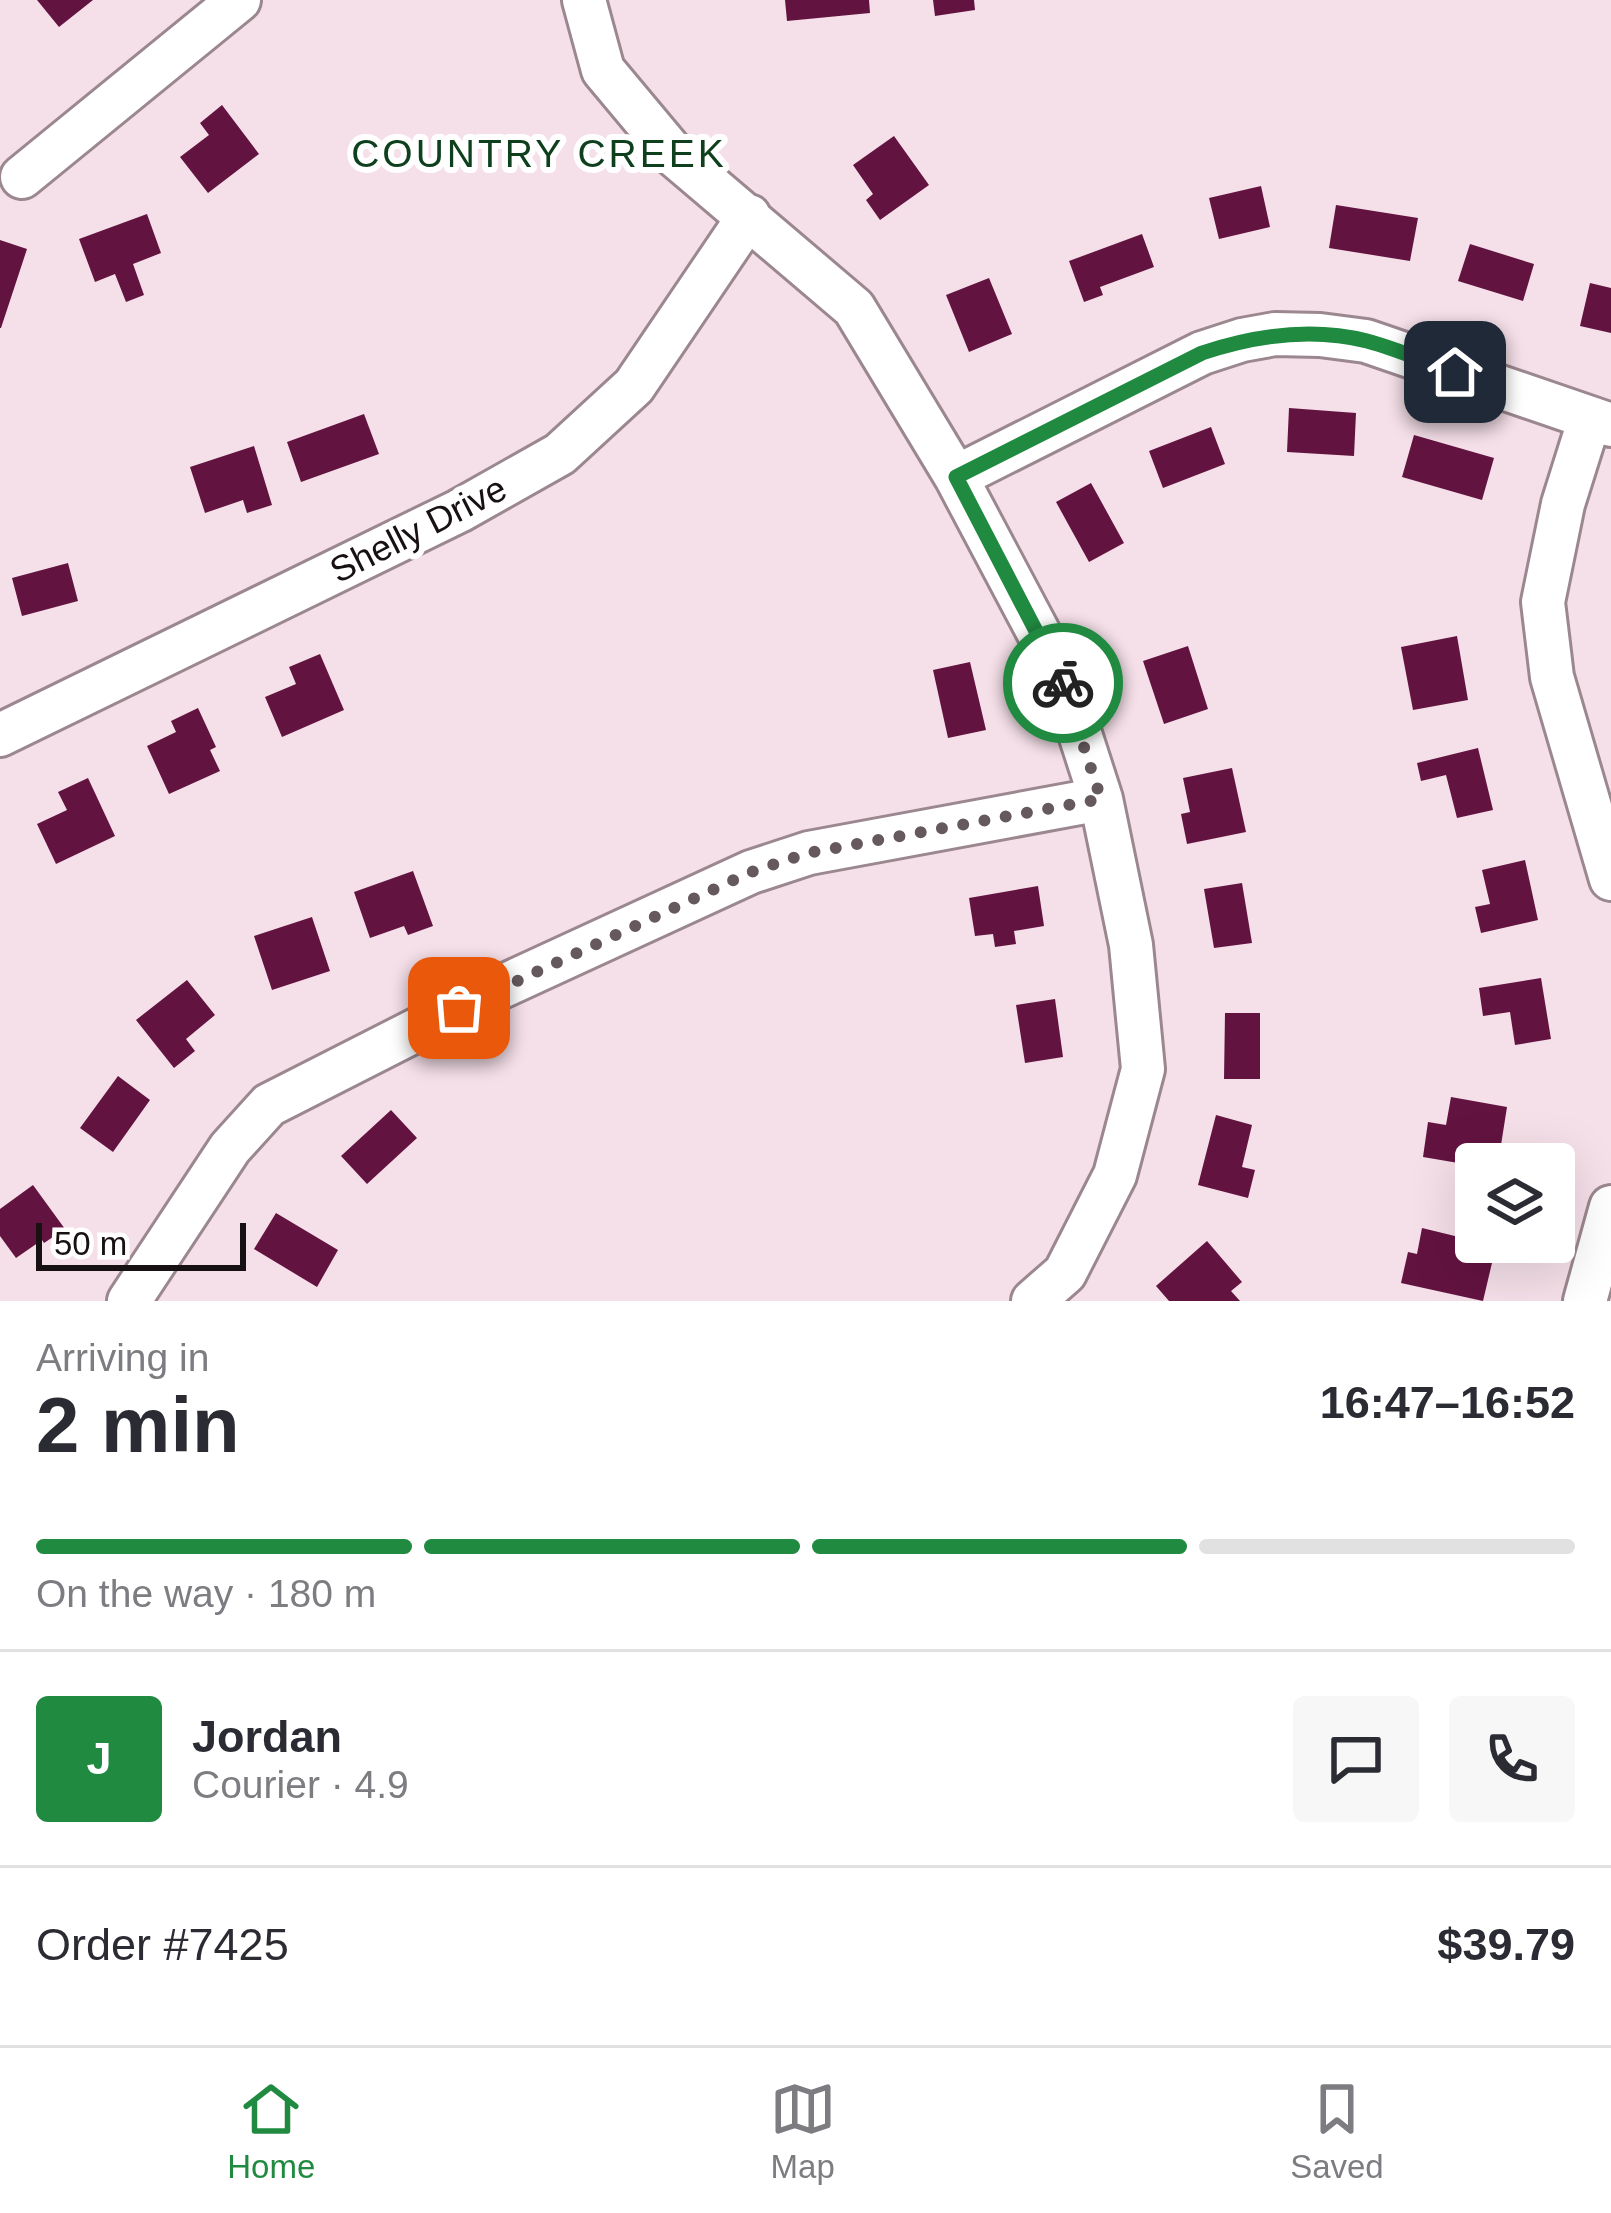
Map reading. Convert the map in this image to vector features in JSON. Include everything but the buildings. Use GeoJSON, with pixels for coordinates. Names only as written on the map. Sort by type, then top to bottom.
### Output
{"type":"FeatureCollection","features":[{"type":"Feature","properties":{"kind":"street"},"geometry":{"type":"LineString","coordinates":[[22,177],[239,0]]}},
{"type":"Feature","properties":{"kind":"street"},"geometry":{"type":"LineString","coordinates":[[584,0],[603,70],[674,155],[854,308],[956,477],[1060,675],[1101,799],[1131,945],[1143,1069],[1115,1175],[1064,1273],[1033,1301]]}},
{"type":"Feature","properties":{"kind":"street","name":"Shelly Drive"},"geometry":{"type":"LineString","coordinates":[[0,735],[459,511],[560,454],[634,386],[749,216]]}},
{"type":"Feature","properties":{"kind":"street"},"geometry":{"type":"LineString","coordinates":[[956,477],[1202,353],[1275,334],[1366,341],[1600,422],[1562,504],[1543,602],[1552,677],[1611,879]]}},
{"type":"Feature","properties":{"kind":"street"},"geometry":{"type":"LineString","coordinates":[[129,1301],[230,1148],[269,1105],[497,989],[751,872],[808,853],[1101,799]]}},
{"type":"Feature","properties":{"kind":"street"},"geometry":{"type":"LineString","coordinates":[[1585,1301],[1611,1207]]}},
{"type":"Feature","properties":{"kind":"way so far"},"geometry":{"type":"LineString","coordinates":[[459,1008],[751,872],[808,853],[1101,799],[1063,683]]}},
{"type":"Feature","properties":{"kind":"district","name":"COUNTRY CREEK"},"geometry":{"type":"Point","coordinates":[539,153]}},
{"type":"Feature","properties":{"kind":"route"},"geometry":{"type":"LineString","coordinates":[[1063,683],[956,477],[1202,353],[1242,340],[1275,334],[1366,341],[1455,372]]}}]}
